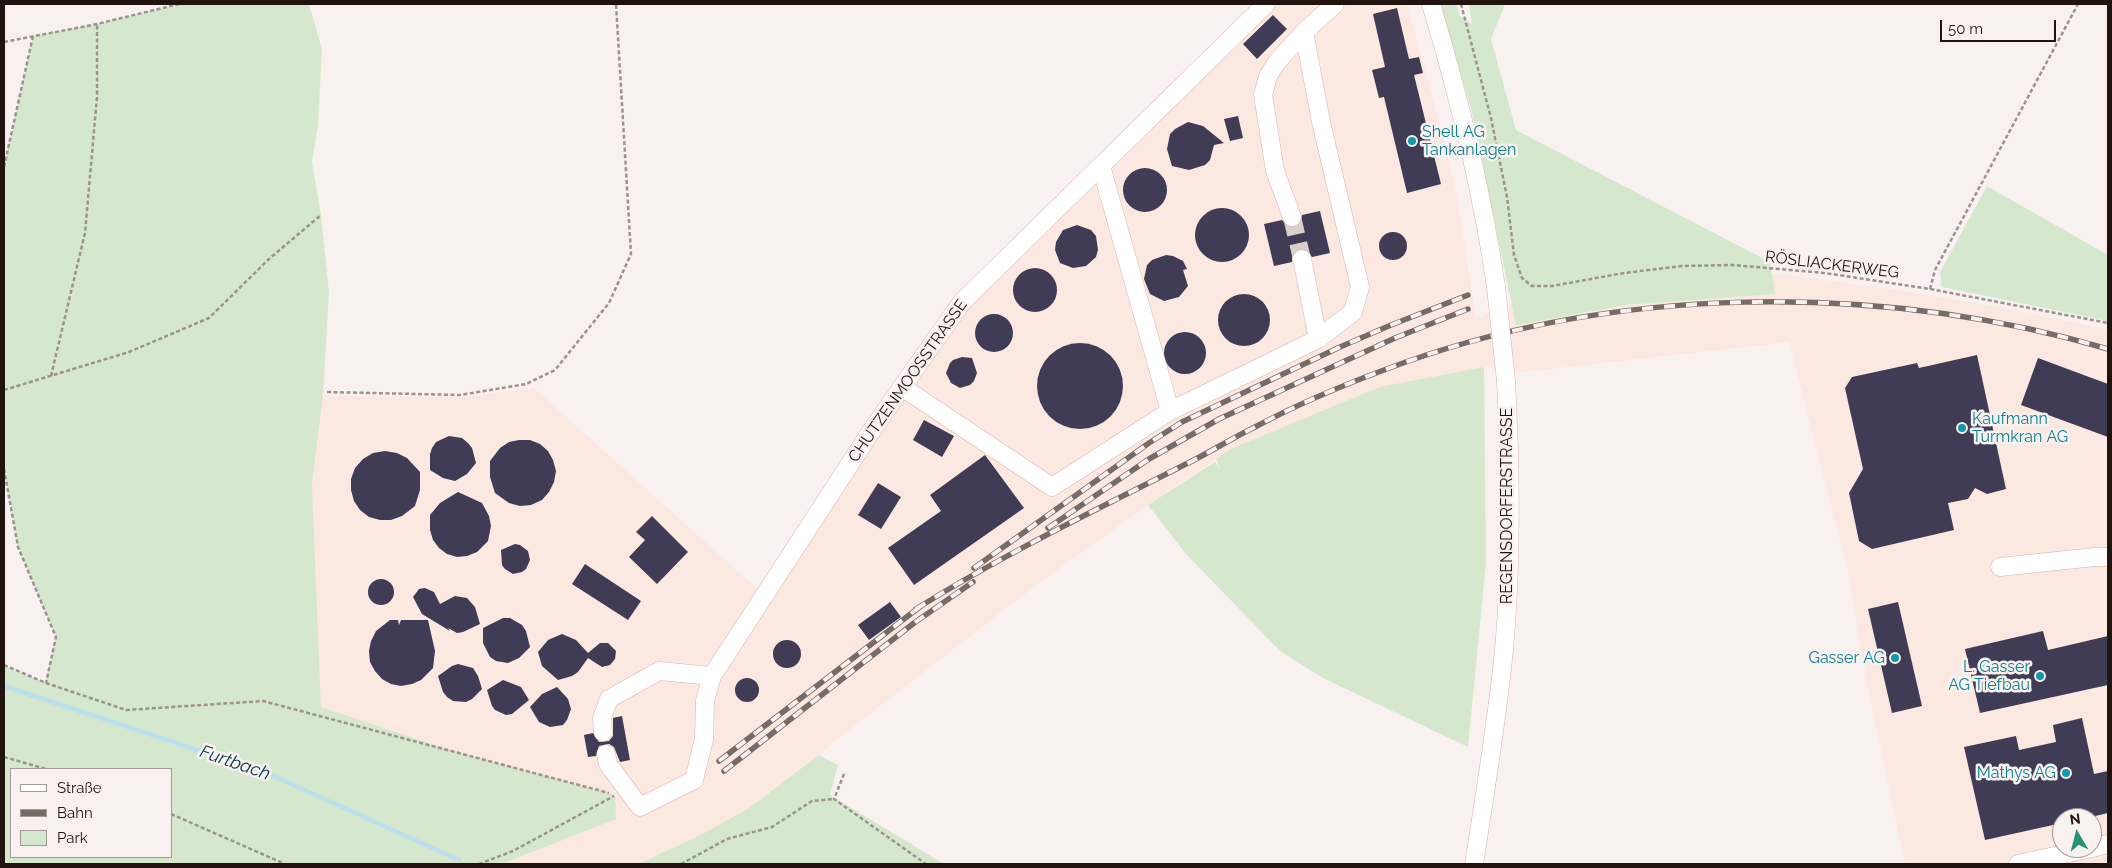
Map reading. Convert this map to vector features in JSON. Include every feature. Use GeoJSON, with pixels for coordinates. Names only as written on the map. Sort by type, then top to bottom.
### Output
{"type":"FeatureCollection","features":[{"type":"Feature","properties":{"kind":"street","name":"CHUTZENMOOSSTRASSE"},"geometry":{"type":"LineString","coordinates":[[606,754],[608,764],[640,807],[694,780],[704,740],[704,701],[712,676],[902,387],[962,302],[1266,4]]}},
{"type":"Feature","properties":{"kind":"street"},"geometry":{"type":"LineString","coordinates":[[1292,217],[1275,171],[1263,95],[1272,69],[1304,32],[1335,4]]}},
{"type":"Feature","properties":{"kind":"street","name":"REGENSDORFERSTRASSE"},"geometry":{"type":"LineString","coordinates":[[1431,4],[1454,81],[1481,192],[1496,287],[1506,381],[1510,460],[1510,555],[1504,650],[1474,864]]}},
{"type":"Feature","properties":{"kind":"street"},"geometry":{"type":"LineString","coordinates":[[902,387],[1052,486],[1170,412],[1318,339],[1352,312],[1360,287],[1321,122],[1304,32]]}},
{"type":"Feature","properties":{"kind":"street"},"geometry":{"type":"LineString","coordinates":[[1101,166],[1170,412]]}},
{"type":"Feature","properties":{"kind":"street"},"geometry":{"type":"LineString","coordinates":[[1302,260],[1318,339]]}},
{"type":"Feature","properties":{"kind":"street"},"geometry":{"type":"LineString","coordinates":[[2000,567],[2108,557]]}},
{"type":"Feature","properties":{"kind":"street"},"geometry":{"type":"LineString","coordinates":[[602,732],[602,718],[609,699],[659,671],[712,676]]}},
{"type":"Feature","properties":{"kind":"street"},"geometry":{"type":"LineString","coordinates":[[2018,864],[2060,860]]}},
{"type":"Feature","properties":{"kind":"path"},"geometry":{"type":"LineString","coordinates":[[4,42],[97,24],[179,4]]}},
{"type":"Feature","properties":{"kind":"path"},"geometry":{"type":"LineString","coordinates":[[327,392],[460,395],[526,384],[555,370],[609,303],[631,254],[616,4]]}},
{"type":"Feature","properties":{"kind":"path","name":"RÖSLIACKERWEG"},"geometry":{"type":"LineString","coordinates":[[1461,4],[1491,118],[1507,197],[1514,255],[1522,278],[1532,286],[1552,286],[1624,272],[1682,266],[1733,265],[1826,273],[1930,289],[2108,323]]}},
{"type":"Feature","properties":{"kind":"path"},"geometry":{"type":"LineString","coordinates":[[1930,289],[1935,270],[2078,4]]}},
{"type":"Feature","properties":{"kind":"path"},"geometry":{"type":"LineString","coordinates":[[51,376],[85,233],[97,97],[97,24]]}},
{"type":"Feature","properties":{"kind":"path"},"geometry":{"type":"LineString","coordinates":[[4,167],[33,36]]}},
{"type":"Feature","properties":{"kind":"path"},"geometry":{"type":"LineString","coordinates":[[4,390],[129,352],[209,318],[269,259],[322,215]]}},
{"type":"Feature","properties":{"kind":"path"},"geometry":{"type":"LineString","coordinates":[[4,469],[18,547],[56,637],[46,683]]}},
{"type":"Feature","properties":{"kind":"path"},"geometry":{"type":"LineString","coordinates":[[4,665],[46,683],[126,710],[262,701],[615,795],[513,851],[479,864]]}},
{"type":"Feature","properties":{"kind":"path"},"geometry":{"type":"LineString","coordinates":[[4,758],[42,768]]}},
{"type":"Feature","properties":{"kind":"path"},"geometry":{"type":"LineString","coordinates":[[834,799],[844,774]]}},
{"type":"Feature","properties":{"kind":"path"},"geometry":{"type":"LineString","coordinates":[[681,864],[727,839],[772,827],[812,801],[834,799],[926,864]]}},
{"type":"Feature","properties":{"kind":"path"},"geometry":{"type":"LineString","coordinates":[[172,814],[285,864]]}},
{"type":"Feature","properties":{"kind":"shaded area"},"geometry":{"type":"Polygon","coordinates":[[[1256,4],[1407,4],[1444,139],[1458,202],[1476,319],[1518,301],[1717,271],[1780,274],[1905,291],[2021,311],[2108,330],[2108,864],[1905,864],[1866,679],[1849,575],[1789,342],[1523,372],[1484,367],[1381,388],[1233,448],[1148,505],[1043,580],[749,808],[699,836],[638,864],[502,864],[615,819],[444,748],[321,707],[312,484],[323,396],[465,397],[534,388],[761,592],[956,299],[1256,4]]]}},
{"type":"Feature","properties":{"kind":"green space"},"geometry":{"type":"Polygon","coordinates":[[[179,4],[309,4],[322,49],[318,125],[312,162],[321,215],[329,293],[323,396],[312,484],[321,707],[444,748],[615,795],[616,819],[502,864],[4,864],[4,666],[45,683],[56,637],[18,547],[4,469],[4,167],[33,36],[97,24],[179,4]]]}},
{"type":"Feature","properties":{"kind":"green space"},"geometry":{"type":"Polygon","coordinates":[[[1440,4],[1456,4],[1460,16],[1472,24],[1469,4],[1505,4],[1491,39],[1516,130],[1770,262],[1775,294],[1625,305],[1516,325],[1472,112],[1440,4]]]}},
{"type":"Feature","properties":{"kind":"green space"},"geometry":{"type":"Polygon","coordinates":[[[1987,186],[2108,255],[2108,321],[1942,287],[1940,272],[1987,186]]]}},
{"type":"Feature","properties":{"kind":"green space"},"geometry":{"type":"Polygon","coordinates":[[[1484,367],[1486,562],[1468,747],[1323,678],[1280,651],[1186,554],[1148,505],[1215,462],[1220,470],[1216,459],[1233,448],[1380,387],[1484,367]]]}},
{"type":"Feature","properties":{"kind":"green space"},"geometry":{"type":"Polygon","coordinates":[[[819,755],[838,765],[830,795],[944,864],[638,864],[699,836],[749,808],[819,755]]]}},
{"type":"Feature","properties":{"kind":"building","name":"Shell AG Tankanlagen"},"geometry":{"type":"Polygon","coordinates":[[[1397,8],[1409,59],[1419,57],[1423,73],[1414,75],[1441,184],[1407,193],[1384,97],[1379,98],[1372,70],[1385,67],[1373,14],[1397,8]]]}},
{"type":"Feature","properties":{"kind":"building"},"geometry":{"type":"Polygon","coordinates":[[[1273,15],[1287,29],[1257,59],[1243,44],[1273,15]]]}},
{"type":"Feature","properties":{"kind":"building"},"geometry":{"type":"Polygon","coordinates":[[[1238,116],[1243,138],[1230,141],[1224,119],[1238,116]]]}},
{"type":"Feature","properties":{"kind":"building"},"geometry":{"type":"Polygon","coordinates":[[[1188,122],[1203,126],[1224,143],[1214,145],[1210,160],[1205,165],[1189,170],[1172,166],[1167,149],[1170,134],[1188,122]]]}},
{"type":"Feature","properties":{"kind":"building"},"geometry":{"type":"Polygon","coordinates":[[[1149,168],[1161,174],[1166,181],[1166,199],[1161,206],[1154,211],[1141,212],[1133,209],[1126,202],[1123,186],[1126,178],[1133,171],[1149,168]]]}},
{"type":"Feature","properties":{"kind":"building"},"geometry":{"type":"Polygon","coordinates":[[[1222,208],[1232,210],[1241,216],[1247,225],[1249,235],[1247,245],[1241,254],[1232,260],[1222,262],[1212,260],[1203,254],[1197,245],[1195,235],[1197,225],[1203,216],[1212,210],[1222,208]]]}},
{"type":"Feature","properties":{"kind":"building"},"geometry":{"type":"Polygon","coordinates":[[[1320,211],[1330,253],[1312,257],[1306,249],[1299,249],[1292,255],[1292,262],[1274,266],[1264,224],[1282,220],[1286,225],[1295,227],[1300,223],[1302,215],[1320,211]]]}},
{"type":"Feature","properties":{"kind":"building"},"geometry":{"type":"Polygon","coordinates":[[[1077,225],[1091,230],[1096,236],[1098,250],[1096,257],[1086,266],[1073,268],[1060,263],[1055,250],[1056,242],[1063,230],[1077,225]]]}},
{"type":"Feature","properties":{"kind":"building"},"geometry":{"type":"Polygon","coordinates":[[[1393,232],[1403,236],[1407,246],[1403,256],[1393,260],[1383,256],[1379,246],[1383,236],[1393,232]]]}},
{"type":"Feature","properties":{"kind":"building"},"geometry":{"type":"Polygon","coordinates":[[[1166,255],[1183,261],[1187,269],[1183,270],[1188,286],[1179,297],[1164,301],[1150,294],[1144,279],[1147,265],[1152,260],[1166,255]]]}},
{"type":"Feature","properties":{"kind":"building"},"geometry":{"type":"Polygon","coordinates":[[[1031,268],[1039,268],[1051,274],[1057,290],[1051,306],[1039,312],[1031,312],[1019,306],[1013,294],[1013,286],[1019,274],[1031,268]]]}},
{"type":"Feature","properties":{"kind":"building"},"geometry":{"type":"Polygon","coordinates":[[[1244,294],[1254,296],[1262,302],[1268,310],[1270,320],[1268,330],[1262,338],[1254,344],[1244,346],[1234,344],[1226,338],[1220,330],[1218,320],[1220,310],[1226,302],[1234,296],[1244,294]]]}},
{"type":"Feature","properties":{"kind":"building"},"geometry":{"type":"Polygon","coordinates":[[[994,314],[1007,320],[1013,333],[1007,346],[994,352],[981,346],[975,333],[981,320],[994,314]]]}},
{"type":"Feature","properties":{"kind":"building"},"geometry":{"type":"Polygon","coordinates":[[[1189,332],[1197,335],[1203,341],[1206,353],[1203,365],[1197,371],[1181,374],[1173,371],[1167,365],[1164,349],[1167,341],[1173,335],[1189,332]]]}},
{"type":"Feature","properties":{"kind":"building"},"geometry":{"type":"Polygon","coordinates":[[[1080,343],[1096,346],[1104,350],[1116,362],[1120,370],[1123,386],[1120,402],[1116,410],[1104,422],[1096,426],[1080,429],[1064,426],[1056,422],[1044,410],[1040,402],[1037,386],[1040,370],[1044,362],[1056,350],[1064,346],[1080,343]]]}},
{"type":"Feature","properties":{"kind":"building"},"geometry":{"type":"Polygon","coordinates":[[[1977,355],[2006,489],[1987,494],[1975,488],[1968,499],[1948,503],[1954,530],[1872,549],[1859,541],[1849,493],[1863,469],[1845,388],[1852,377],[1917,363],[1919,368],[1977,355]]]}},
{"type":"Feature","properties":{"kind":"building"},"geometry":{"type":"Polygon","coordinates":[[[962,357],[972,358],[977,373],[970,385],[960,388],[951,383],[946,373],[953,360],[962,357]]]}},
{"type":"Feature","properties":{"kind":"building","name":"Kaufmann Turmkran AG"},"geometry":{"type":"Polygon","coordinates":[[[2038,358],[2108,384],[2108,437],[2021,405],[2038,358]]]}},
{"type":"Feature","properties":{"kind":"building"},"geometry":{"type":"Polygon","coordinates":[[[924,420],[954,436],[942,457],[913,440],[924,420]]]}},
{"type":"Feature","properties":{"kind":"building"},"geometry":{"type":"Polygon","coordinates":[[[449,436],[462,438],[468,443],[472,448],[476,463],[467,474],[455,481],[443,478],[430,470],[432,448],[436,442],[449,436]]]}},
{"type":"Feature","properties":{"kind":"building"},"geometry":{"type":"Polygon","coordinates":[[[530,440],[540,444],[548,451],[556,471],[554,482],[549,492],[542,500],[531,505],[520,506],[509,503],[495,493],[490,477],[490,461],[500,448],[509,442],[530,440]]]}},
{"type":"Feature","properties":{"kind":"building"},"geometry":{"type":"Polygon","coordinates":[[[385,451],[397,453],[407,458],[420,472],[420,490],[415,506],[402,516],[391,520],[369,517],[360,510],[354,501],[351,490],[351,479],[355,468],[363,459],[373,453],[385,451]]]}},
{"type":"Feature","properties":{"kind":"building"},"geometry":{"type":"Polygon","coordinates":[[[985,455],[1024,508],[914,585],[888,548],[941,511],[930,495],[985,455]]]}},
{"type":"Feature","properties":{"kind":"building"},"geometry":{"type":"Polygon","coordinates":[[[878,483],[901,497],[881,529],[858,515],[878,483]]]}},
{"type":"Feature","properties":{"kind":"building"},"geometry":{"type":"Polygon","coordinates":[[[458,492],[482,503],[489,516],[491,526],[488,541],[477,552],[457,557],[447,554],[433,540],[430,530],[430,515],[440,503],[458,492]]]}},
{"type":"Feature","properties":{"kind":"building"},"geometry":{"type":"Polygon","coordinates":[[[652,516],[688,552],[657,584],[629,557],[645,540],[636,532],[652,516]]]}},
{"type":"Feature","properties":{"kind":"building"},"geometry":{"type":"Polygon","coordinates":[[[515,544],[528,551],[530,560],[526,569],[513,574],[502,565],[501,550],[515,544]]]}},
{"type":"Feature","properties":{"kind":"building"},"geometry":{"type":"Polygon","coordinates":[[[585,564],[641,601],[628,620],[572,584],[585,564]]]}},
{"type":"Feature","properties":{"kind":"building"},"geometry":{"type":"Polygon","coordinates":[[[381,579],[390,583],[394,592],[390,601],[381,605],[372,601],[368,592],[372,583],[381,579]]]}},
{"type":"Feature","properties":{"kind":"building"},"geometry":{"type":"Polygon","coordinates":[[[425,588],[434,592],[440,604],[455,596],[467,598],[475,607],[480,624],[457,633],[448,628],[450,631],[422,614],[413,597],[419,589],[425,588]]]}},
{"type":"Feature","properties":{"kind":"building"},"geometry":{"type":"Polygon","coordinates":[[[890,602],[901,617],[869,640],[858,625],[890,602]]]}},
{"type":"Feature","properties":{"kind":"building","name":"Gasser AG"},"geometry":{"type":"Polygon","coordinates":[[[1898,602],[1922,706],[1892,713],[1868,609],[1898,602]]]}},
{"type":"Feature","properties":{"kind":"building"},"geometry":{"type":"Polygon","coordinates":[[[503,618],[510,618],[522,625],[526,631],[530,647],[519,658],[508,663],[496,661],[490,657],[483,643],[483,628],[503,618]]]}},
{"type":"Feature","properties":{"kind":"building"},"geometry":{"type":"Polygon","coordinates":[[[390,620],[398,620],[399,625],[401,620],[428,620],[435,651],[433,668],[421,680],[412,684],[401,686],[391,684],[382,679],[370,662],[369,651],[371,641],[376,631],[390,620]]]}},
{"type":"Feature","properties":{"kind":"building","name":"L. Gasser AG Tiefbau"},"geometry":{"type":"Polygon","coordinates":[[[2043,631],[2048,650],[2108,636],[2108,685],[1980,713],[1965,649],[2043,631]]]}},
{"type":"Feature","properties":{"kind":"building"},"geometry":{"type":"Polygon","coordinates":[[[562,634],[576,640],[588,653],[600,643],[608,643],[616,651],[615,659],[610,665],[602,667],[588,658],[578,672],[558,680],[542,666],[538,652],[548,640],[562,634]]]}},
{"type":"Feature","properties":{"kind":"building"},"geometry":{"type":"Polygon","coordinates":[[[787,640],[797,644],[801,654],[797,664],[787,668],[777,664],[773,654],[777,644],[787,640]]]}},
{"type":"Feature","properties":{"kind":"building"},"geometry":{"type":"Polygon","coordinates":[[[458,664],[473,668],[482,689],[466,702],[453,701],[447,697],[443,692],[438,676],[458,664]]]}},
{"type":"Feature","properties":{"kind":"building"},"geometry":{"type":"Polygon","coordinates":[[[747,678],[756,681],[759,690],[756,699],[747,702],[738,699],[735,690],[738,681],[747,678]]]}},
{"type":"Feature","properties":{"kind":"building"},"geometry":{"type":"Polygon","coordinates":[[[503,680],[521,687],[529,700],[512,714],[506,715],[495,710],[487,690],[503,680]]]}},
{"type":"Feature","properties":{"kind":"building"},"geometry":{"type":"Polygon","coordinates":[[[557,687],[568,699],[571,709],[563,725],[550,727],[539,722],[530,707],[542,694],[557,687]]]}},
{"type":"Feature","properties":{"kind":"building"},"geometry":{"type":"Polygon","coordinates":[[[622,716],[630,760],[620,762],[614,747],[609,744],[599,746],[596,756],[588,757],[584,735],[593,733],[599,742],[609,741],[613,736],[613,718],[622,716]]]}},
{"type":"Feature","properties":{"kind":"building"},"geometry":{"type":"Polygon","coordinates":[[[2082,718],[2094,774],[2108,771],[2108,813],[2102,814],[2102,808],[2052,808],[2052,825],[1985,840],[1964,747],[2016,736],[2019,750],[2056,742],[2053,725],[2082,718]]]}},
{"type":"Feature","properties":{"kind":"waterway","name":"Furtbach"},"geometry":{"type":"LineString","coordinates":[[4,686],[267,773],[459,860]]}},
{"type":"Feature","properties":{"kind":"tunnel"},"geometry":{"type":"LineString","coordinates":[[1292,217],[1302,259]]}},
{"type":"Feature","properties":{"kind":"railway"},"geometry":{"type":"LineString","coordinates":[[974,568],[1149,443],[1182,422],[1340,347],[1468,295]]}},
{"type":"Feature","properties":{"kind":"railway"},"geometry":{"type":"LineString","coordinates":[[916,609],[1015,552],[1304,403],[1384,370],[1471,342],[1560,321],[1652,308],[1745,302],[1837,304],[1930,312],[2020,327],[2108,349]]}},
{"type":"Feature","properties":{"kind":"railway"},"geometry":{"type":"LineString","coordinates":[[1048,528],[1149,459],[1219,419],[1395,338],[1468,309]]}},
{"type":"Feature","properties":{"kind":"railway"},"geometry":{"type":"LineString","coordinates":[[724,771],[914,623],[973,582]]}},
{"type":"Feature","properties":{"kind":"railway"},"geometry":{"type":"LineString","coordinates":[[719,761],[921,606]]}},
{"type":"Feature","properties":{"kind":"place","name":"Shell AG Tankanlagen"},"geometry":{"type":"Point","coordinates":[1412,141]}},
{"type":"Feature","properties":{"kind":"place","name":"Kaufmann Turmkran AG"},"geometry":{"type":"Point","coordinates":[1962,428]}},
{"type":"Feature","properties":{"kind":"place","name":"Gasser AG"},"geometry":{"type":"Point","coordinates":[1895,658]}},
{"type":"Feature","properties":{"kind":"place","name":"L. Gasser AG Tiefbau"},"geometry":{"type":"Point","coordinates":[2040,676]}},
{"type":"Feature","properties":{"kind":"place","name":"Mathys AG"},"geometry":{"type":"Point","coordinates":[2066,773]}}]}
